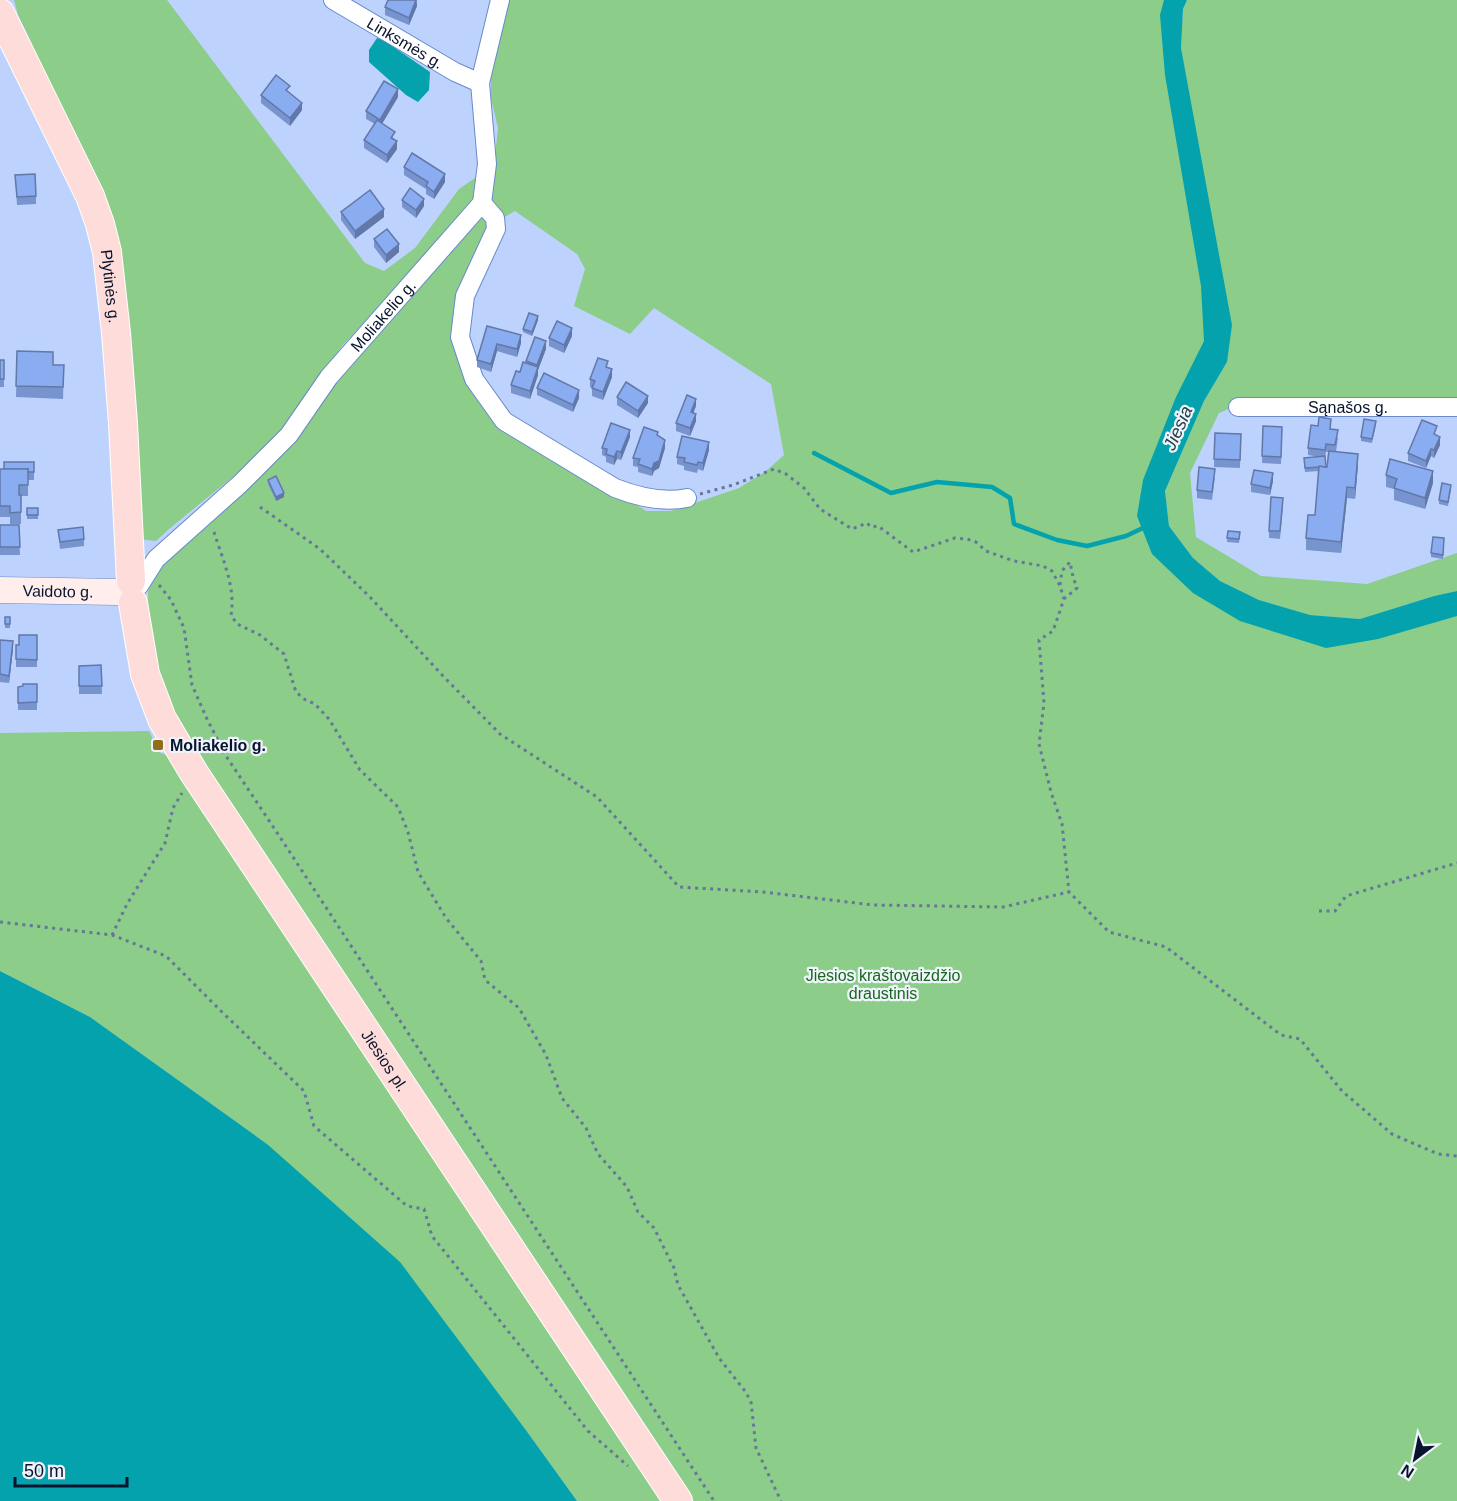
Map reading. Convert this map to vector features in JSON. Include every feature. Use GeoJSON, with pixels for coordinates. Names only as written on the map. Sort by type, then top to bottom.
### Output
{"type":"FeatureCollection","features":[{"type":"Feature","properties":{"kind":"main road","name":"Plytinės g."},"geometry":{"type":"LineString","coordinates":[[0,14],[90,196],[100,224],[106,252],[116,333],[134,587]]}},
{"type":"Feature","properties":{"kind":"main road","name":"Vaidoto g."},"geometry":{"type":"LineString","coordinates":[[0,590],[134,587]]}},
{"type":"Feature","properties":{"kind":"main road","name":"Jiesios pl."},"geometry":{"type":"LineString","coordinates":[[134,587],[145,674],[162,719],[678,1501]]}},
{"type":"Feature","properties":{"kind":"street","name":"Linksmės g."},"geometry":{"type":"LineString","coordinates":[[333,0],[455,72],[480,83]]}},
{"type":"Feature","properties":{"kind":"street"},"geometry":{"type":"LineString","coordinates":[[500,0],[480,83],[487,164],[482,204],[495,218],[496,229],[465,296],[460,337],[474,379],[504,421],[615,488],[634,496],[673,501],[687,498]]}},
{"type":"Feature","properties":{"kind":"street","name":"Moliakelio g."},"geometry":{"type":"LineString","coordinates":[[134,587],[156,559],[240,484],[289,435],[329,376],[482,204]]}},
{"type":"Feature","properties":{"kind":"street","name":"Sąnašos g."},"geometry":{"type":"LineString","coordinates":[[1238,407],[1457,407]]}},
{"type":"Feature","properties":{"kind":"path"},"geometry":{"type":"LineString","coordinates":[[687,498],[733,485],[774,469],[786,474],[804,488],[820,509],[852,529],[867,523],[871,527],[878,526],[913,552],[955,538],[967,539],[976,542],[986,551],[1014,561],[1043,566],[1052,571],[1064,599]]}},
{"type":"Feature","properties":{"kind":"path"},"geometry":{"type":"LineString","coordinates":[[260,507],[320,549],[370,597],[500,734],[597,797],[679,887],[764,892],[873,905],[1003,908],[1069,892]]}},
{"type":"Feature","properties":{"kind":"path"},"geometry":{"type":"LineString","coordinates":[[214,532],[233,592],[231,615],[237,624],[260,635],[284,654],[296,692],[315,704],[329,719],[360,770],[398,807],[408,832],[418,872],[446,918],[481,961],[485,980],[519,1008],[546,1055],[562,1098],[586,1128],[598,1154],[627,1187],[638,1212],[654,1228],[674,1268],[678,1285],[719,1359],[745,1391],[750,1402],[756,1448],[781,1501]]}},
{"type":"Feature","properties":{"kind":"path"},"geometry":{"type":"LineString","coordinates":[[1060,586],[1062,571],[1070,562],[1072,577],[1077,588],[1064,599],[1053,632],[1039,640],[1044,703],[1039,744],[1062,824],[1069,892],[1109,932],[1166,947],[1281,1035],[1300,1039],[1342,1091],[1392,1134],[1438,1154],[1457,1156]]}},
{"type":"Feature","properties":{"kind":"path"},"geometry":{"type":"LineString","coordinates":[[134,587],[171,600],[184,628],[192,685],[226,756],[714,1501]]}},
{"type":"Feature","properties":{"kind":"path"},"geometry":{"type":"LineString","coordinates":[[112,935],[127,904],[165,843],[172,808],[195,772]]}},
{"type":"Feature","properties":{"kind":"path"},"geometry":{"type":"LineString","coordinates":[[1319,911],[1335,911],[1346,896],[1457,863]]}},
{"type":"Feature","properties":{"kind":"path"},"geometry":{"type":"LineString","coordinates":[[0,922],[112,935],[166,956],[304,1091],[314,1126],[407,1206],[424,1209],[432,1236],[439,1245],[588,1431],[632,1470]]}},
{"type":"Feature","properties":{"kind":"green space","name":"Jiesios kraštovaizdžio draustinis"},"geometry":{"type":"Polygon","coordinates":[[[14,0],[167,0],[365,263],[384,271],[415,248],[459,189],[494,165],[498,128],[491,98],[491,65],[509,0],[1173,0],[1220,314],[1151,500],[1156,522],[1228,597],[1345,629],[1457,603],[1457,1501],[577,1501],[528,1433],[267,1144],[90,1017],[0,971],[0,733],[149,731],[160,753],[168,755],[168,710],[152,655],[147,608],[149,582],[156,559],[240,484],[471,210],[342,346],[281,432],[251,462],[156,541],[139,539],[121,247],[101,189],[18,15],[14,0]],[[515,211],[489,226],[454,337],[501,427],[646,511],[671,511],[739,488],[765,472],[784,455],[771,384],[654,308],[630,334],[574,306],[585,269],[577,254],[515,211]]]}},
{"type":"Feature","properties":{"kind":"green space"},"geometry":{"type":"Polygon","coordinates":[[[1187,0],[1457,0],[1457,398],[1252,399],[1219,413],[1190,473],[1196,537],[1261,576],[1367,584],[1457,553],[1457,591],[1360,619],[1309,615],[1259,600],[1220,581],[1193,558],[1169,526],[1165,491],[1204,401],[1227,362],[1181,48],[1183,9],[1187,0]]]}},
{"type":"Feature","properties":{"kind":"water","name":"Jiesia"},"geometry":{"type":"Polygon","coordinates":[[[1164,0],[1187,0],[1183,9],[1181,48],[1232,325],[1227,362],[1204,401],[1165,491],[1169,526],[1193,558],[1220,581],[1259,600],[1310,615],[1360,619],[1457,591],[1457,616],[1378,639],[1326,648],[1240,621],[1193,593],[1152,554],[1137,516],[1143,480],[1176,397],[1204,341],[1201,286],[1165,75],[1160,15],[1164,0]]]}},
{"type":"Feature","properties":{"kind":"water"},"geometry":{"type":"Polygon","coordinates":[[[377,38],[430,72],[429,90],[418,102],[406,95],[369,62],[369,50],[377,38]]]}},
{"type":"Feature","properties":{"kind":"water"},"geometry":{"type":"Polygon","coordinates":[[[0,971],[90,1017],[267,1144],[400,1262],[577,1501],[0,1501],[0,971]]]}},
{"type":"Feature","properties":{"kind":"building"},"geometry":{"type":"Polygon","coordinates":[[[388,0],[416,0],[409,18],[385,7],[388,0]]]}},
{"type":"Feature","properties":{"kind":"building"},"geometry":{"type":"Polygon","coordinates":[[[276,75],[290,86],[286,90],[302,103],[290,118],[261,95],[276,75]]]}},
{"type":"Feature","properties":{"kind":"building"},"geometry":{"type":"Polygon","coordinates":[[[384,81],[398,89],[380,120],[366,111],[384,81]]]}},
{"type":"Feature","properties":{"kind":"building"},"geometry":{"type":"Polygon","coordinates":[[[377,120],[395,132],[391,138],[397,141],[387,155],[364,140],[377,120]]]}},
{"type":"Feature","properties":{"kind":"building"},"geometry":{"type":"Polygon","coordinates":[[[412,153],[445,174],[434,192],[426,186],[428,182],[404,167],[412,153]]]}},
{"type":"Feature","properties":{"kind":"building"},"geometry":{"type":"Polygon","coordinates":[[[35,174],[36,196],[17,197],[15,175],[35,174]]]}},
{"type":"Feature","properties":{"kind":"building"},"geometry":{"type":"Polygon","coordinates":[[[410,188],[424,199],[416,210],[402,200],[410,188]]]}},
{"type":"Feature","properties":{"kind":"building"},"geometry":{"type":"Polygon","coordinates":[[[370,190],[384,209],[355,231],[341,212],[370,190]]]}},
{"type":"Feature","properties":{"kind":"building"},"geometry":{"type":"Polygon","coordinates":[[[387,229],[399,244],[386,255],[374,239],[387,229]]]}},
{"type":"Feature","properties":{"kind":"building"},"geometry":{"type":"Polygon","coordinates":[[[529,313],[538,316],[532,332],[523,329],[529,313]]]}},
{"type":"Feature","properties":{"kind":"building"},"geometry":{"type":"Polygon","coordinates":[[[557,321],[572,328],[564,345],[549,338],[557,321]]]}},
{"type":"Feature","properties":{"kind":"building"},"geometry":{"type":"Polygon","coordinates":[[[487,326],[521,335],[517,349],[497,344],[491,364],[477,360],[487,326]]]}},
{"type":"Feature","properties":{"kind":"building"},"geometry":{"type":"Polygon","coordinates":[[[535,337],[546,341],[537,365],[526,361],[535,337]]]}},
{"type":"Feature","properties":{"kind":"building"},"geometry":{"type":"Polygon","coordinates":[[[17,351],[53,352],[53,365],[64,365],[63,387],[16,386],[17,351]]]}},
{"type":"Feature","properties":{"kind":"building"},"geometry":{"type":"Polygon","coordinates":[[[598,358],[608,361],[606,367],[612,369],[603,392],[592,388],[595,381],[590,379],[598,358]]]}},
{"type":"Feature","properties":{"kind":"building"},"geometry":{"type":"Polygon","coordinates":[[[0,360],[4,360],[4,379],[0,379],[0,360]]]}},
{"type":"Feature","properties":{"kind":"building"},"geometry":{"type":"Polygon","coordinates":[[[523,362],[538,367],[530,391],[511,385],[516,371],[520,372],[523,362]]]}},
{"type":"Feature","properties":{"kind":"building"},"geometry":{"type":"Polygon","coordinates":[[[544,373],[579,390],[573,405],[537,388],[544,373]]]}},
{"type":"Feature","properties":{"kind":"building"},"geometry":{"type":"Polygon","coordinates":[[[626,382],[648,396],[638,411],[617,397],[626,382]]]}},
{"type":"Feature","properties":{"kind":"building"},"geometry":{"type":"Polygon","coordinates":[[[687,395],[696,399],[691,412],[696,414],[690,428],[676,423],[687,395]]]}},
{"type":"Feature","properties":{"kind":"building"},"geometry":{"type":"Polygon","coordinates":[[[1319,417],[1331,419],[1330,429],[1338,430],[1335,445],[1326,444],[1325,450],[1308,448],[1311,425],[1318,426],[1319,417]]]}},
{"type":"Feature","properties":{"kind":"building"},"geometry":{"type":"Polygon","coordinates":[[[1364,419],[1376,421],[1372,439],[1361,437],[1364,419]]]}},
{"type":"Feature","properties":{"kind":"building"},"geometry":{"type":"Polygon","coordinates":[[[1422,420],[1437,426],[1434,434],[1440,437],[1426,461],[1408,453],[1422,420]]]}},
{"type":"Feature","properties":{"kind":"building"},"geometry":{"type":"Polygon","coordinates":[[[611,423],[630,430],[621,452],[617,451],[614,457],[606,454],[607,449],[602,448],[611,423]]]}},
{"type":"Feature","properties":{"kind":"building"},"geometry":{"type":"Polygon","coordinates":[[[1263,426],[1282,427],[1281,457],[1262,456],[1263,426]]]}},
{"type":"Feature","properties":{"kind":"building"},"geometry":{"type":"Polygon","coordinates":[[[644,427],[658,432],[657,435],[665,440],[659,461],[654,463],[652,469],[638,464],[640,459],[633,458],[644,427]]]}},
{"type":"Feature","properties":{"kind":"building"},"geometry":{"type":"Polygon","coordinates":[[[1215,433],[1241,434],[1240,460],[1214,459],[1215,433]]]}},
{"type":"Feature","properties":{"kind":"building"},"geometry":{"type":"Polygon","coordinates":[[[682,436],[709,442],[703,463],[698,462],[697,465],[684,462],[685,458],[677,457],[682,436]]]}},
{"type":"Feature","properties":{"kind":"building"},"geometry":{"type":"Polygon","coordinates":[[[1329,451],[1358,454],[1355,488],[1347,487],[1341,542],[1306,538],[1308,515],[1315,515],[1319,466],[1327,467],[1329,451]]]}},
{"type":"Feature","properties":{"kind":"building"},"geometry":{"type":"Polygon","coordinates":[[[1325,456],[1326,467],[1305,468],[1304,458],[1325,456]]]}},
{"type":"Feature","properties":{"kind":"building"},"geometry":{"type":"Polygon","coordinates":[[[1390,459],[1433,471],[1425,498],[1394,488],[1397,479],[1386,475],[1390,459]]]}},
{"type":"Feature","properties":{"kind":"building"},"geometry":{"type":"Polygon","coordinates":[[[4,462],[34,462],[34,472],[28,472],[28,469],[4,469],[4,462]]]}},
{"type":"Feature","properties":{"kind":"building"},"geometry":{"type":"Polygon","coordinates":[[[1199,467],[1215,469],[1212,492],[1197,490],[1199,467]]]}},
{"type":"Feature","properties":{"kind":"building"},"geometry":{"type":"Polygon","coordinates":[[[0,469],[28,469],[28,485],[19,485],[21,512],[10,513],[10,506],[0,506],[0,469]]]}},
{"type":"Feature","properties":{"kind":"building"},"geometry":{"type":"Polygon","coordinates":[[[1254,470],[1273,473],[1270,488],[1251,484],[1254,470]]]}},
{"type":"Feature","properties":{"kind":"building"},"geometry":{"type":"Polygon","coordinates":[[[276,476],[284,493],[276,497],[268,480],[276,476]]]}},
{"type":"Feature","properties":{"kind":"building"},"geometry":{"type":"Polygon","coordinates":[[[1442,483],[1451,485],[1448,502],[1439,500],[1442,483]]]}},
{"type":"Feature","properties":{"kind":"building"},"geometry":{"type":"Polygon","coordinates":[[[1271,497],[1283,498],[1280,531],[1269,531],[1271,497]]]}},
{"type":"Feature","properties":{"kind":"building"},"geometry":{"type":"Polygon","coordinates":[[[27,508],[38,508],[38,515],[27,515],[27,508]]]}},
{"type":"Feature","properties":{"kind":"building"},"geometry":{"type":"Polygon","coordinates":[[[0,525],[19,525],[20,547],[0,547],[0,525]]]}},
{"type":"Feature","properties":{"kind":"building"},"geometry":{"type":"Polygon","coordinates":[[[83,527],[84,539],[60,542],[58,530],[83,527]]]}},
{"type":"Feature","properties":{"kind":"building"},"geometry":{"type":"Polygon","coordinates":[[[1228,531],[1240,532],[1239,539],[1227,538],[1228,531]]]}},
{"type":"Feature","properties":{"kind":"building"},"geometry":{"type":"Polygon","coordinates":[[[1433,537],[1444,538],[1443,555],[1431,553],[1433,537]]]}},
{"type":"Feature","properties":{"kind":"building"},"geometry":{"type":"Polygon","coordinates":[[[5,617],[10,617],[10,624],[5,624],[5,617]]]}},
{"type":"Feature","properties":{"kind":"building"},"geometry":{"type":"Polygon","coordinates":[[[19,635],[37,635],[37,660],[16,659],[19,635]]]}},
{"type":"Feature","properties":{"kind":"building"},"geometry":{"type":"Polygon","coordinates":[[[0,640],[13,641],[9,676],[0,674],[0,640]]]}},
{"type":"Feature","properties":{"kind":"building"},"geometry":{"type":"Polygon","coordinates":[[[101,665],[102,686],[79,686],[79,666],[101,665]]]}},
{"type":"Feature","properties":{"kind":"building"},"geometry":{"type":"Polygon","coordinates":[[[23,684],[37,684],[37,702],[18,703],[18,687],[23,684]]]}},
{"type":"Feature","properties":{"kind":"waterway"},"geometry":{"type":"LineString","coordinates":[[814,453],[891,493],[937,482],[992,487],[1010,498],[1014,524],[1057,540],[1087,546],[1126,536],[1147,526]]}},
{"type":"Feature","properties":{"kind":"place","name":"Moliakelio g."},"geometry":{"type":"Point","coordinates":[158,745]}}]}
